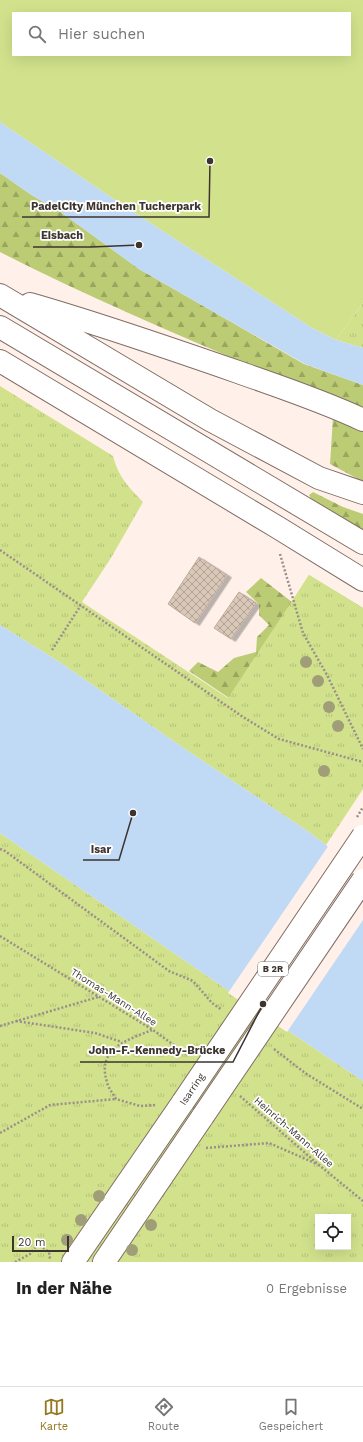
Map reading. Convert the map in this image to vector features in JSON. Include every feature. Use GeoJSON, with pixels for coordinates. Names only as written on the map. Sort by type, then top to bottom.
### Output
{"type":"FeatureCollection","features":[{"type":"Feature","properties":{"kind":"highway"},"geometry":{"type":"LineString","coordinates":[[0,295],[82,319],[200,359],[337,408],[363,420]]}},
{"type":"Feature","properties":{"kind":"highway"},"geometry":{"type":"LineString","coordinates":[[0,295],[224,427],[319,478],[363,492]]}},
{"type":"Feature","properties":{"kind":"highway"},"geometry":{"type":"LineString","coordinates":[[0,327],[363,543]]}},
{"type":"Feature","properties":{"kind":"highway"},"geometry":{"type":"LineString","coordinates":[[0,361],[278,527],[363,580]]}},
{"type":"Feature","properties":{"kind":"highway","name":"Isarring"},"geometry":{"type":"LineString","coordinates":[[73,1262],[363,836]]}},
{"type":"Feature","properties":{"kind":"highway","name":"B 2R"},"geometry":{"type":"LineString","coordinates":[[104,1262],[363,880]]}},
{"type":"Feature","properties":{"kind":"path"},"geometry":{"type":"LineString","coordinates":[[0,550],[279,739],[363,762]]}},
{"type":"Feature","properties":{"kind":"path"},"geometry":{"type":"LineString","coordinates":[[280,552],[303,633],[327,675],[363,750]]}},
{"type":"Feature","properties":{"kind":"path"},"geometry":{"type":"LineString","coordinates":[[52,650],[81,605]]}},
{"type":"Feature","properties":{"kind":"path"},"geometry":{"type":"LineString","coordinates":[[0,849],[5,851],[169,971],[189,978],[212,1003],[225,1012]]}},
{"type":"Feature","properties":{"kind":"path","name":"Thomas-Mann-Allee"},"geometry":{"type":"LineString","coordinates":[[0,936],[153,1030],[191,1057]]}},
{"type":"Feature","properties":{"kind":"path"},"geometry":{"type":"LineString","coordinates":[[0,1026],[99,997]]}},
{"type":"Feature","properties":{"kind":"path"},"geometry":{"type":"LineString","coordinates":[[16,1021],[95,1033],[122,1042]]}},
{"type":"Feature","properties":{"kind":"path"},"geometry":{"type":"LineString","coordinates":[[116,1099],[107,1083],[104,1068],[110,1052],[122,1042],[153,1030]]}},
{"type":"Feature","properties":{"kind":"path"},"geometry":{"type":"LineString","coordinates":[[268,1045],[305,1072],[363,1109]]}},
{"type":"Feature","properties":{"kind":"path","name":"Heinrich-Mann-Allee"},"geometry":{"type":"LineString","coordinates":[[239,1095],[319,1165],[363,1201]]}},
{"type":"Feature","properties":{"kind":"path"},"geometry":{"type":"LineString","coordinates":[[0,1133],[50,1105],[116,1099],[140,1106],[161,1105]]}},
{"type":"Feature","properties":{"kind":"path"},"geometry":{"type":"LineString","coordinates":[[206,1148],[269,1143],[319,1165]]}},
{"type":"Feature","properties":{"kind":"path"},"geometry":{"type":"LineString","coordinates":[[15,1262],[30,1254],[38,1244],[49,1252],[50,1259]]}},
{"type":"Feature","properties":{"kind":"green space"},"geometry":{"type":"Polygon","coordinates":[[[0,0],[363,0],[363,303],[336,340],[312,328],[115,200],[0,122],[0,0]]]}},
{"type":"Feature","properties":{"kind":"green space"},"geometry":{"type":"Polygon","coordinates":[[[0,173],[30,194],[62,213],[139,269],[304,364],[363,385],[363,480],[360,480],[330,464],[334,401],[124,311],[41,273],[0,252],[0,173]]]}},
{"type":"Feature","properties":{"kind":"green space"},"geometry":{"type":"Polygon","coordinates":[[[363,303],[363,348],[336,340],[363,303]]]}},
{"type":"Feature","properties":{"kind":"green space"},"geometry":{"type":"Polygon","coordinates":[[[0,386],[113,456],[121,476],[143,502],[111,558],[82,602],[228,698],[309,575],[363,608],[363,789],[326,845],[61,663],[0,625],[0,386]]]}},
{"type":"Feature","properties":{"kind":"green space"},"geometry":{"type":"Polygon","coordinates":[[[313,492],[343,507],[363,514],[363,532],[314,504],[309,495],[313,492]]]}},
{"type":"Feature","properties":{"kind":"green space"},"geometry":{"type":"Polygon","coordinates":[[[309,575],[363,608],[229,698],[189,671],[198,662],[218,672],[234,658],[256,652],[257,637],[269,625],[259,615],[259,604],[246,592],[261,578],[292,602],[309,575]]]}},
{"type":"Feature","properties":{"kind":"green space"},"geometry":{"type":"Polygon","coordinates":[[[0,833],[226,989],[363,1081],[363,1262],[0,1262],[0,833]]]}},
{"type":"Feature","properties":{"kind":"water"},"geometry":{"type":"Polygon","coordinates":[[[0,122],[115,200],[312,328],[336,340],[363,348],[363,385],[305,364],[139,269],[62,213],[30,194],[0,173],[0,122]]]}},
{"type":"Feature","properties":{"kind":"water"},"geometry":{"type":"Polygon","coordinates":[[[0,625],[61,663],[182,747],[306,830],[326,845],[363,880],[363,1081],[226,989],[0,833],[0,625]]]}},
{"type":"Feature","properties":{"kind":"pier"},"geometry":{"type":"Polygon","coordinates":[[[329,845],[363,877],[363,920],[287,1032],[228,993],[329,845]]]}},
{"type":"Feature","properties":{"kind":"building"},"geometry":{"type":"Polygon","coordinates":[[[199,557],[227,575],[195,623],[168,604],[199,557]]]}},
{"type":"Feature","properties":{"kind":"building"},"geometry":{"type":"Polygon","coordinates":[[[239,592],[256,603],[231,639],[214,628],[239,592]]]}},
{"type":"Feature","properties":{"kind":"place","name":"PadelCity München Tucherpark"},"geometry":{"type":"Point","coordinates":[210,161]}},
{"type":"Feature","properties":{"kind":"place","name":"Eisbach"},"geometry":{"type":"Point","coordinates":[139,245]}},
{"type":"Feature","properties":{"kind":"place","name":"Isar"},"geometry":{"type":"Point","coordinates":[133,813]}},
{"type":"Feature","properties":{"kind":"place","name":"John-F.-Kennedy-Brücke"},"geometry":{"type":"Point","coordinates":[263,1004]}}]}
